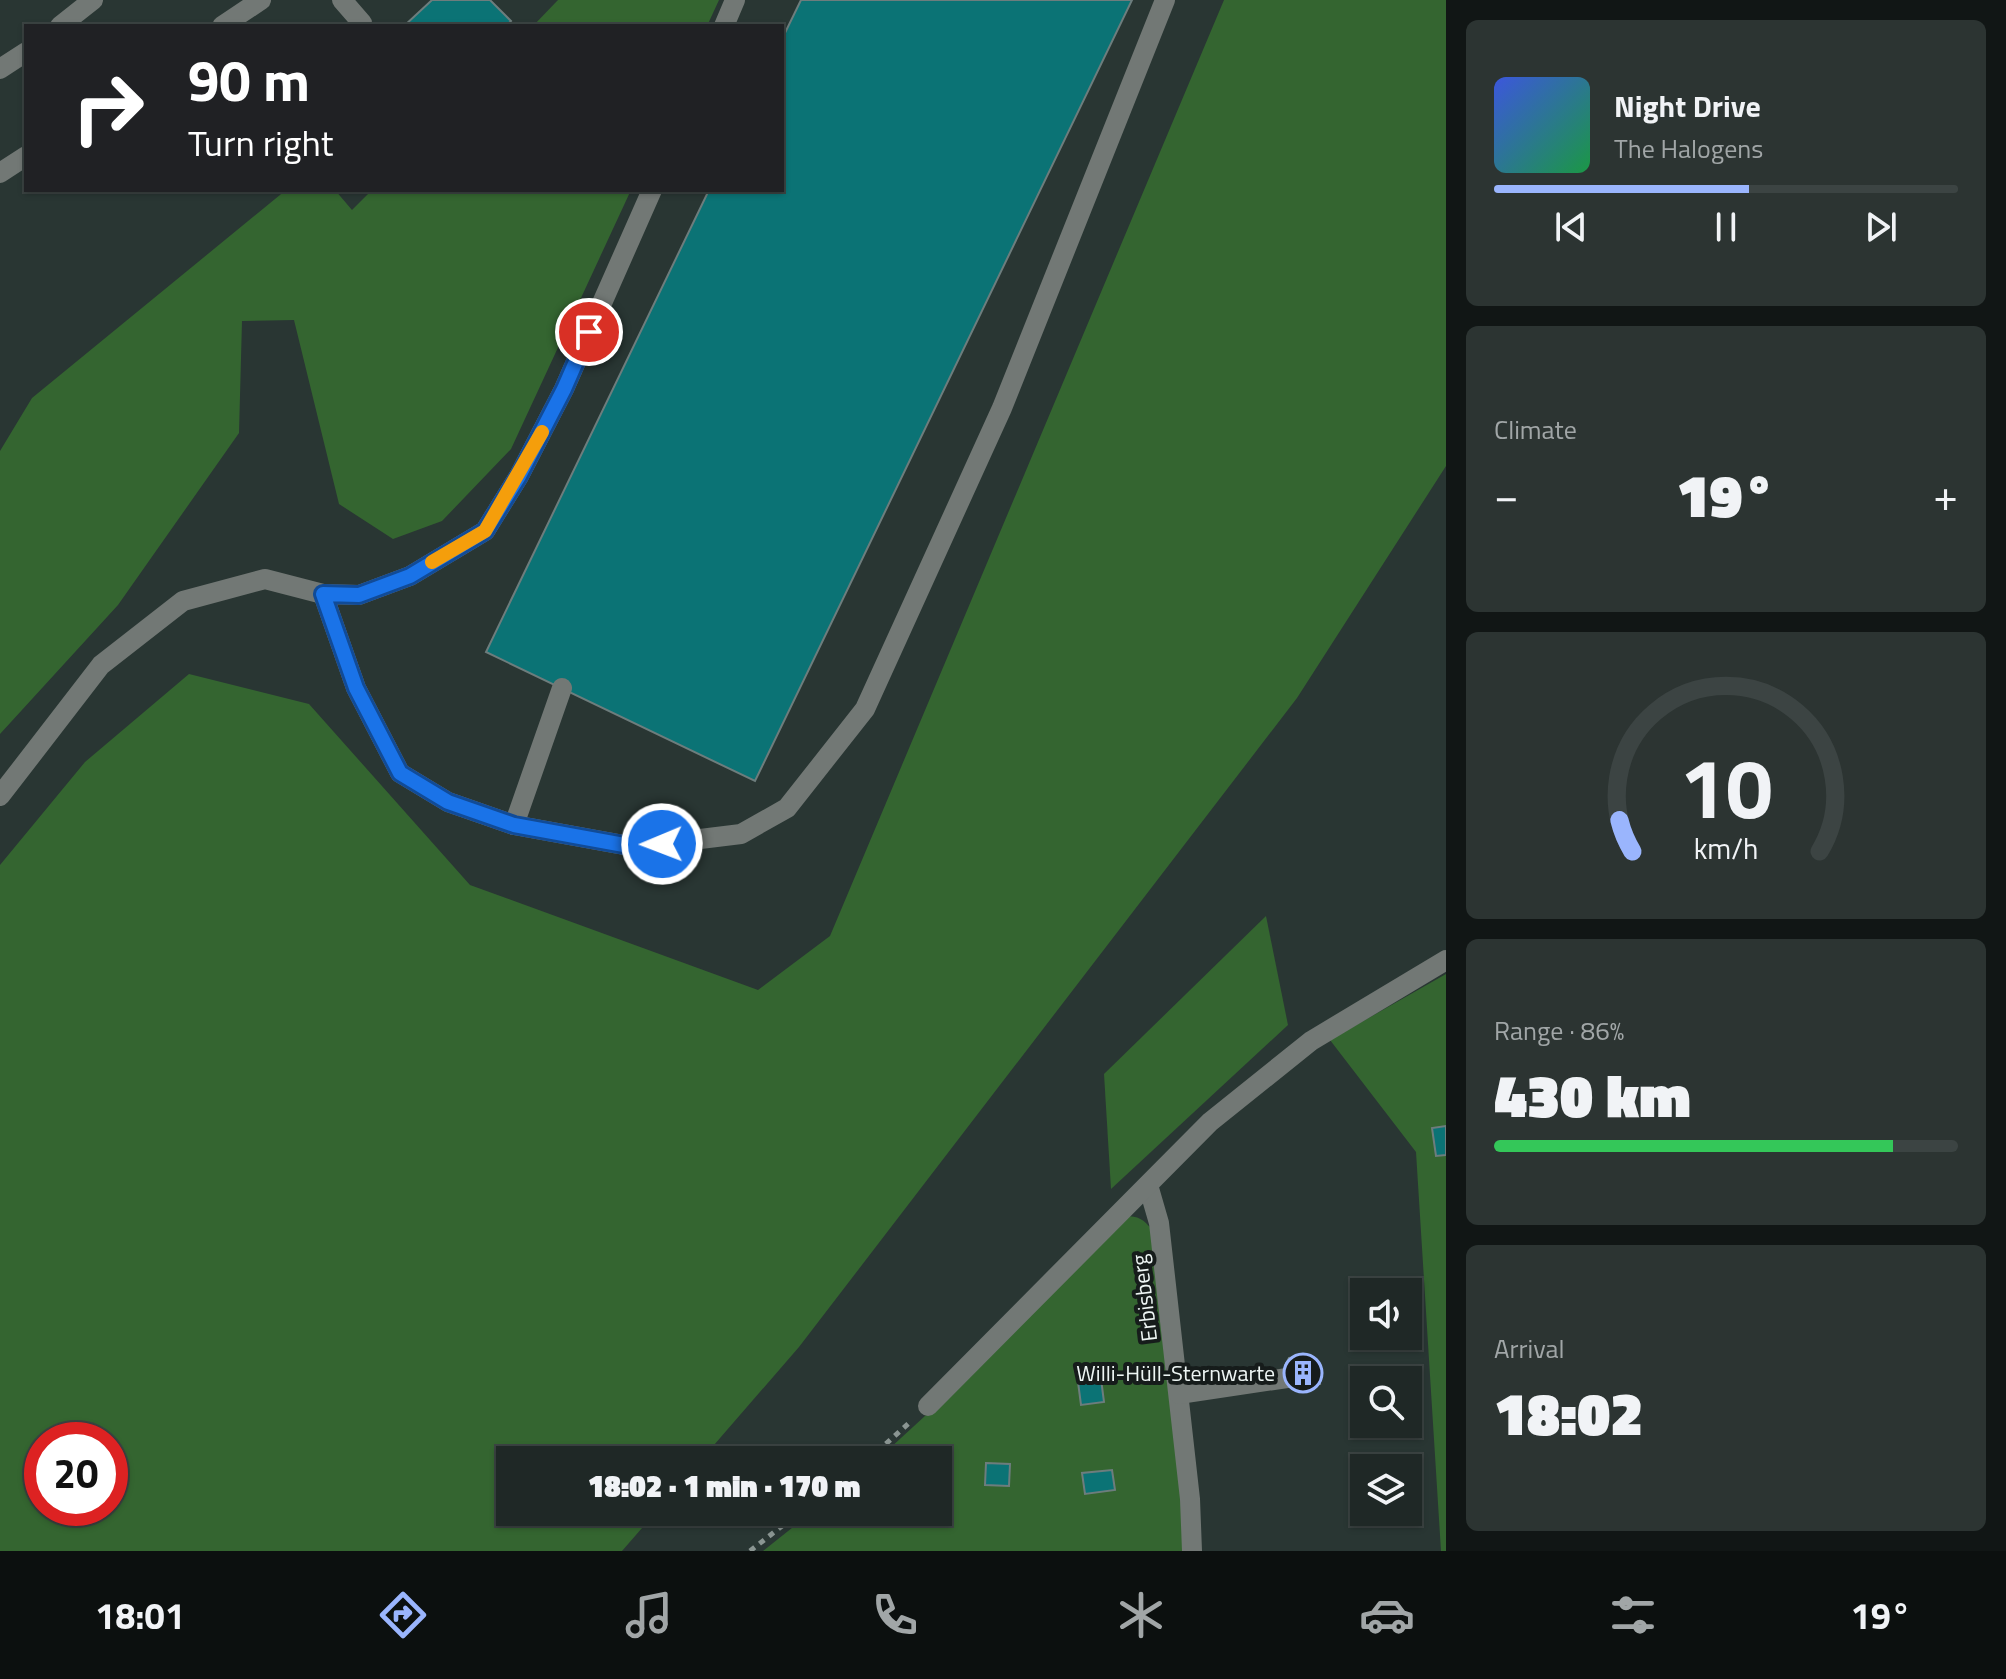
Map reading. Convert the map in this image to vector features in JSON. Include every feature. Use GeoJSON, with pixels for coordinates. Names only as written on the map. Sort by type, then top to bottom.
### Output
{"type":"FeatureCollection","features":[{"type":"Feature","properties":{"kind":"lane"},"geometry":{"type":"LineString","coordinates":[[63,24],[93,0]]}},
{"type":"Feature","properties":{"kind":"lane"},"geometry":{"type":"LineString","coordinates":[[225,24],[261,0]]}},
{"type":"Feature","properties":{"kind":"lane"},"geometry":{"type":"LineString","coordinates":[[342,0],[362,23]]}},
{"type":"Feature","properties":{"kind":"lane"},"geometry":{"type":"LineString","coordinates":[[725,24],[735,0]]}},
{"type":"Feature","properties":{"kind":"lane"},"geometry":{"type":"LineString","coordinates":[[323,594],[356,688],[400,773],[448,802],[514,825],[635,847],[741,834],[787,808],[865,709],[1002,408],[1165,0]]}},
{"type":"Feature","properties":{"kind":"lane"},"geometry":{"type":"LineString","coordinates":[[0,69],[15,54]]}},
{"type":"Feature","properties":{"kind":"lane"},"geometry":{"type":"LineString","coordinates":[[0,173],[24,157]]}},
{"type":"Feature","properties":{"kind":"lane"},"geometry":{"type":"LineString","coordinates":[[0,796],[101,665],[183,601],[265,579],[323,594],[359,595],[410,576],[485,531],[519,476],[564,389],[651,192]]}},
{"type":"Feature","properties":{"kind":"lane"},"geometry":{"type":"LineString","coordinates":[[514,825],[562,688]]}},
{"type":"Feature","properties":{"kind":"lane"},"geometry":{"type":"LineString","coordinates":[[928,1406],[1210,1122],[1311,1041],[1446,960]]}},
{"type":"Feature","properties":{"kind":"lane","name":"Erbisberg"},"geometry":{"type":"LineString","coordinates":[[1148,1185],[1159,1223],[1190,1499],[1192,1551]]}},
{"type":"Feature","properties":{"kind":"lane"},"geometry":{"type":"LineString","coordinates":[[1179,1394],[1287,1378]]}},
{"type":"Feature","properties":{"kind":"path"},"geometry":{"type":"LineString","coordinates":[[884,1446],[928,1406]]}},
{"type":"Feature","properties":{"kind":"path"},"geometry":{"type":"LineString","coordinates":[[750,1551],[782,1526]]}},
{"type":"Feature","properties":{"kind":"green space"},"geometry":{"type":"Polygon","coordinates":[[[558,0],[719,0],[708,24],[535,24],[558,0]]]}},
{"type":"Feature","properties":{"kind":"green space"},"geometry":{"type":"Polygon","coordinates":[[[1224,0],[1446,0],[1446,466],[1297,698],[799,1347],[713,1446],[496,1446],[496,1526],[644,1526],[622,1551],[0,1551],[0,865],[85,762],[189,674],[309,704],[470,885],[758,990],[830,936],[1224,0]]]}},
{"type":"Feature","properties":{"kind":"green space"},"geometry":{"type":"Polygon","coordinates":[[[284,192],[337,192],[352,210],[370,192],[630,192],[511,449],[442,521],[393,539],[339,504],[294,320],[242,321],[239,433],[118,605],[0,734],[0,451],[32,398],[284,192]]]}},
{"type":"Feature","properties":{"kind":"green space"},"geometry":{"type":"Polygon","coordinates":[[[1266,916],[1288,1025],[1111,1189],[1104,1074],[1266,916]]]}},
{"type":"Feature","properties":{"kind":"green space"},"geometry":{"type":"Polygon","coordinates":[[[1446,974],[1446,1551],[1441,1551],[1416,1152],[1330,1040],[1446,974]]]}},
{"type":"Feature","properties":{"kind":"green space"},"geometry":{"type":"Polygon","coordinates":[[[1125,1216],[1146,1223],[1152,1230],[1172,1399],[1185,1551],[763,1551],[794,1526],[952,1526],[952,1446],[892,1446],[962,1382],[1125,1216]]]}},
{"type":"Feature","properties":{"kind":"building"},"geometry":{"type":"Polygon","coordinates":[[[432,0],[490,0],[511,21],[508,24],[406,24],[432,0]]]}},
{"type":"Feature","properties":{"kind":"building"},"geometry":{"type":"Polygon","coordinates":[[[801,0],[1132,0],[755,781],[486,652],[708,192],[784,192],[784,35],[801,0]]]}},
{"type":"Feature","properties":{"kind":"building"},"geometry":{"type":"Polygon","coordinates":[[[1446,1126],[1446,1155],[1436,1156],[1432,1128],[1446,1126]]]}},
{"type":"Feature","properties":{"kind":"building","name":"Willi-Hüll-Sternwarte"},"geometry":{"type":"Polygon","coordinates":[[[1298,1357],[1304,1365],[1316,1363],[1320,1384],[1293,1389],[1291,1374],[1285,1366],[1289,1358],[1298,1357]]]}},
{"type":"Feature","properties":{"kind":"building"},"geometry":{"type":"Polygon","coordinates":[[[1101,1379],[1104,1402],[1081,1405],[1078,1382],[1101,1379]]]}},
{"type":"Feature","properties":{"kind":"building"},"geometry":{"type":"Polygon","coordinates":[[[986,1463],[1010,1464],[1009,1486],[985,1485],[986,1463]]]}},
{"type":"Feature","properties":{"kind":"building"},"geometry":{"type":"Polygon","coordinates":[[[1112,1470],[1115,1490],[1085,1494],[1082,1473],[1112,1470]]]}},
{"type":"Feature","properties":{"kind":"slow traffic"},"geometry":{"type":"LineString","coordinates":[[432,562],[485,531],[542,432]]}},
{"type":"Feature","properties":{"kind":"place","name":"Willi-Hüll-Sternwarte"},"geometry":{"type":"Point","coordinates":[1303,1373]}},
{"type":"Feature","properties":{"kind":"route"},"geometry":{"type":"LineString","coordinates":[[589,332],[564,389],[519,476],[485,531],[410,576],[359,595],[323,594],[356,688],[400,773],[448,802],[514,825],[635,847],[662,844]]}}]}
